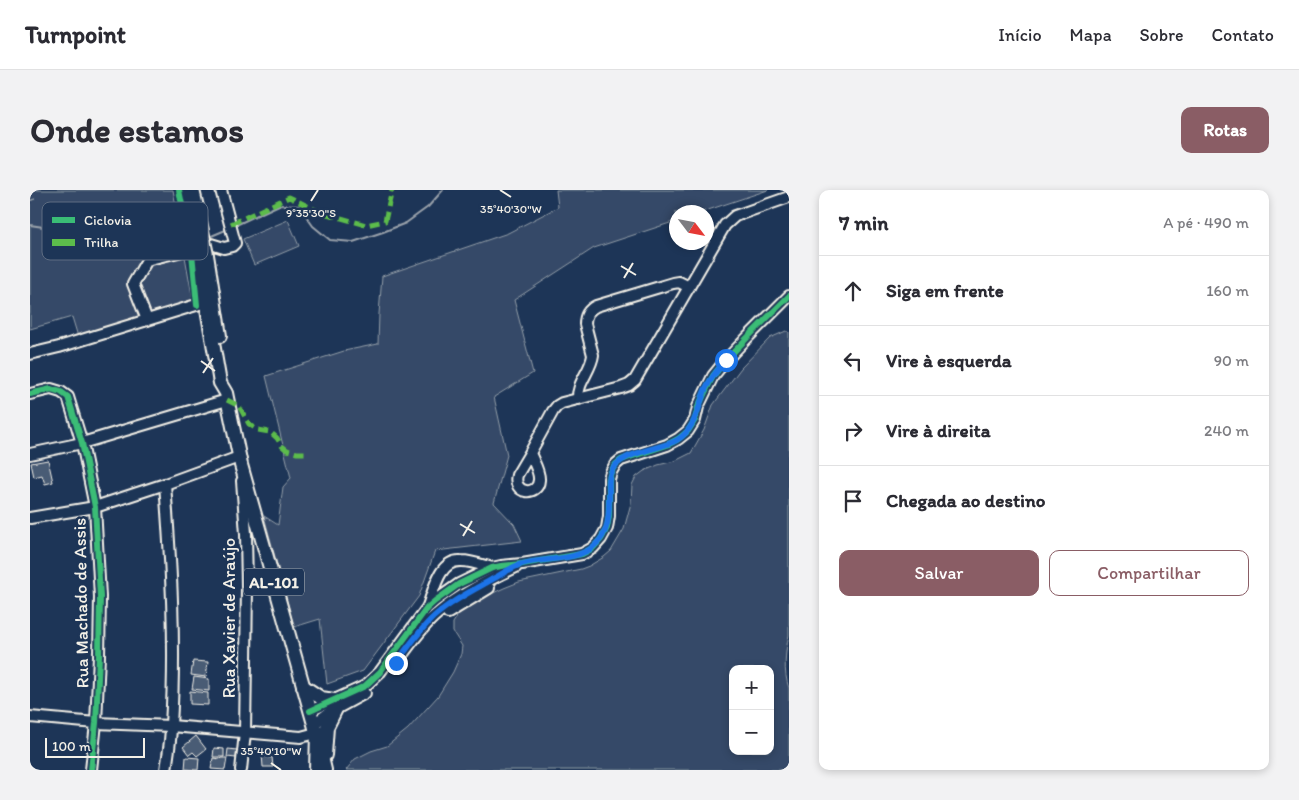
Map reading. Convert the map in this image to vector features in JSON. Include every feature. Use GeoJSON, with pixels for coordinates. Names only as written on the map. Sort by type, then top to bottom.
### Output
{"type":"FeatureCollection","features":[{"type":"Feature","properties":{"kind":"main road","name":"AL-101"},"geometry":{"type":"LineString","coordinates":[[183,190],[190,202]]}},
{"type":"Feature","properties":{"kind":"main road","name":"AL-101"},"geometry":{"type":"LineString","coordinates":[[202,260],[206,302],[220,383],[227,396]]}},
{"type":"Feature","properties":{"kind":"main road","name":"AL-101"},"geometry":{"type":"LineString","coordinates":[[203,260],[228,382],[227,396],[240,461],[315,728],[321,767]]}},
{"type":"Feature","properties":{"kind":"main road"},"geometry":{"type":"LineString","coordinates":[[303,686],[321,698],[335,704],[327,727],[326,749],[321,767]]}},
{"type":"Feature","properties":{"kind":"street"},"geometry":{"type":"LineString","coordinates":[[208,245],[222,248],[232,246],[235,241],[221,190]]}},
{"type":"Feature","properties":{"kind":"street"},"geometry":{"type":"LineString","coordinates":[[530,454],[557,406],[562,403],[621,388],[635,380],[725,225],[736,216],[789,198]]}},
{"type":"Feature","properties":{"kind":"street"},"geometry":{"type":"LineString","coordinates":[[147,260],[133,284],[147,320]]}},
{"type":"Feature","properties":{"kind":"street"},"geometry":{"type":"LineString","coordinates":[[578,399],[577,391],[593,355],[585,324],[586,315],[589,311],[596,306],[673,283],[679,282],[689,287]]}},
{"type":"Feature","properties":{"kind":"street"},"geometry":{"type":"LineString","coordinates":[[30,717],[301,737],[315,728],[335,704],[372,681],[427,608],[460,584],[492,568],[582,554],[593,548],[602,539],[607,528],[609,516],[609,479],[615,465],[621,460],[667,445],[688,431],[695,420],[698,407],[713,376],[726,360],[789,296]]}},
{"type":"Feature","properties":{"kind":"street"},"geometry":{"type":"LineString","coordinates":[[30,354],[59,347],[206,302]]}},
{"type":"Feature","properties":{"kind":"street","name":"Rua Machado de Assis"},"geometry":{"type":"LineString","coordinates":[[30,394],[51,389],[61,392],[68,397],[82,443],[95,507],[100,597],[96,723],[91,770]]}},
{"type":"Feature","properties":{"kind":"street"},"geometry":{"type":"LineString","coordinates":[[30,454],[82,443],[227,396]]}},
{"type":"Feature","properties":{"kind":"street"},"geometry":{"type":"LineString","coordinates":[[30,518],[95,507],[240,461]]}},
{"type":"Feature","properties":{"kind":"street","name":"Rua Xavier de Araújo"},"geometry":{"type":"LineString","coordinates":[[240,461],[246,534],[247,586],[245,733],[241,770]]}},
{"type":"Feature","properties":{"kind":"street"},"geometry":{"type":"LineString","coordinates":[[165,484],[173,602],[171,726],[166,770]]}},
{"type":"Feature","properties":{"kind":"street"},"geometry":{"type":"LineString","coordinates":[[427,608],[440,576],[448,564],[461,561],[492,568]]}},
{"type":"Feature","properties":{"kind":"street"},"geometry":{"type":"LineString","coordinates":[[310,711],[335,704],[379,683],[437,613],[464,595],[522,564]]}},
{"type":"Feature","properties":{"kind":"shaded area"},"geometry":{"type":"Polygon","coordinates":[[[30,190],[173,190],[175,202],[42,202],[42,260],[186,260],[193,301],[79,340],[72,317],[30,329],[30,201],[35,199],[30,200],[30,190]]]}},
{"type":"Feature","properties":{"kind":"shaded area"},"geometry":{"type":"Polygon","coordinates":[[[556,190],[768,190],[714,208],[714,205],[669,205],[669,223],[594,248],[514,300],[533,373],[494,397],[507,455],[494,503],[514,524],[522,541],[435,551],[419,596],[363,671],[327,684],[320,619],[294,627],[264,516],[278,525],[283,487],[291,478],[266,376],[344,351],[378,344],[382,276],[508,233],[558,207],[556,190]]]}},
{"type":"Feature","properties":{"kind":"shaded area"},"geometry":{"type":"Polygon","coordinates":[[[288,220],[299,246],[254,265],[243,239],[288,220]]]}},
{"type":"Feature","properties":{"kind":"shaded area"},"geometry":{"type":"Polygon","coordinates":[[[786,331],[789,332],[789,635],[785,662],[789,688],[789,770],[346,770],[355,759],[387,746],[408,729],[438,696],[453,672],[461,654],[462,646],[453,632],[453,623],[458,615],[472,603],[519,582],[581,569],[604,557],[611,551],[624,529],[631,503],[632,485],[636,477],[644,471],[675,461],[691,453],[704,430],[713,405],[741,368],[770,338],[786,331]]]}},
{"type":"Feature","properties":{"kind":"building"},"geometry":{"type":"Polygon","coordinates":[[[48,460],[53,482],[45,484],[42,475],[34,477],[31,463],[48,460]]]}},
{"type":"Feature","properties":{"kind":"building"},"geometry":{"type":"Polygon","coordinates":[[[193,661],[208,662],[206,677],[191,675],[193,661]]]}},
{"type":"Feature","properties":{"kind":"building"},"geometry":{"type":"Polygon","coordinates":[[[194,677],[209,679],[209,691],[192,689],[194,677]]]}},
{"type":"Feature","properties":{"kind":"building"},"geometry":{"type":"Polygon","coordinates":[[[190,691],[208,693],[208,705],[190,704],[190,691]]]}},
{"type":"Feature","properties":{"kind":"building"},"geometry":{"type":"Polygon","coordinates":[[[196,736],[206,749],[197,756],[193,752],[189,755],[183,747],[196,736]]]}},
{"type":"Feature","properties":{"kind":"building"},"geometry":{"type":"Polygon","coordinates":[[[214,748],[224,749],[224,757],[213,757],[214,748]]]}},
{"type":"Feature","properties":{"kind":"building"},"geometry":{"type":"Polygon","coordinates":[[[228,749],[237,750],[236,758],[227,757],[228,749]]]}},
{"type":"Feature","properties":{"kind":"building"},"geometry":{"type":"Polygon","coordinates":[[[262,754],[267,754],[268,758],[272,757],[273,767],[263,767],[262,754]]]}},
{"type":"Feature","properties":{"kind":"building"},"geometry":{"type":"Polygon","coordinates":[[[186,757],[199,758],[198,770],[185,769],[186,757]]]}},
{"type":"Feature","properties":{"kind":"building"},"geometry":{"type":"Polygon","coordinates":[[[213,758],[227,758],[225,770],[211,769],[213,758]]]}},
{"type":"Feature","properties":{"kind":"waterway"},"geometry":{"type":"LineString","coordinates":[[234,226],[279,205],[299,206],[313,226],[330,240],[353,242],[406,223],[428,207],[443,190]]}},
{"type":"Feature","properties":{"kind":"waterway"},"geometry":{"type":"LineString","coordinates":[[30,225],[42,227]]}},
{"type":"Feature","properties":{"kind":"waterway"},"geometry":{"type":"LineString","coordinates":[[209,237],[228,229]]}},
{"type":"Feature","properties":{"kind":"marked path"},"geometry":{"type":"LineString","coordinates":[[231,224],[289,197],[320,212],[366,225],[385,221],[392,190]]}},
{"type":"Feature","properties":{"kind":"marked path"},"geometry":{"type":"LineString","coordinates":[[227,400],[239,406],[249,424],[258,430],[270,432],[287,450],[297,453],[309,453]]}},
{"type":"Feature","properties":{"kind":"cycle path"},"geometry":{"type":"LineString","coordinates":[[179,190],[181,202]]}},
{"type":"Feature","properties":{"kind":"cycle path"},"geometry":{"type":"LineString","coordinates":[[193,260],[197,305]]}},
{"type":"Feature","properties":{"kind":"cycle path"},"geometry":{"type":"LineString","coordinates":[[310,711],[365,686],[380,672],[427,608],[459,584],[492,568],[582,554],[593,548],[607,528],[609,516],[609,479],[615,465],[621,460],[667,445],[688,431],[695,420],[698,407],[713,376],[726,360],[789,296]]}},
{"type":"Feature","properties":{"kind":"cycle path"},"geometry":{"type":"LineString","coordinates":[[30,394],[51,389],[61,392],[68,397],[82,443],[95,507],[100,597],[96,723],[91,770]]}},
{"type":"Feature","properties":{"kind":"route"},"geometry":{"type":"LineString","coordinates":[[396,663],[437,613],[464,595],[522,564],[582,554],[593,548],[602,539],[607,528],[609,516],[609,479],[615,465],[621,460],[667,445],[688,431],[695,420],[706,388],[726,360]]}}]}
